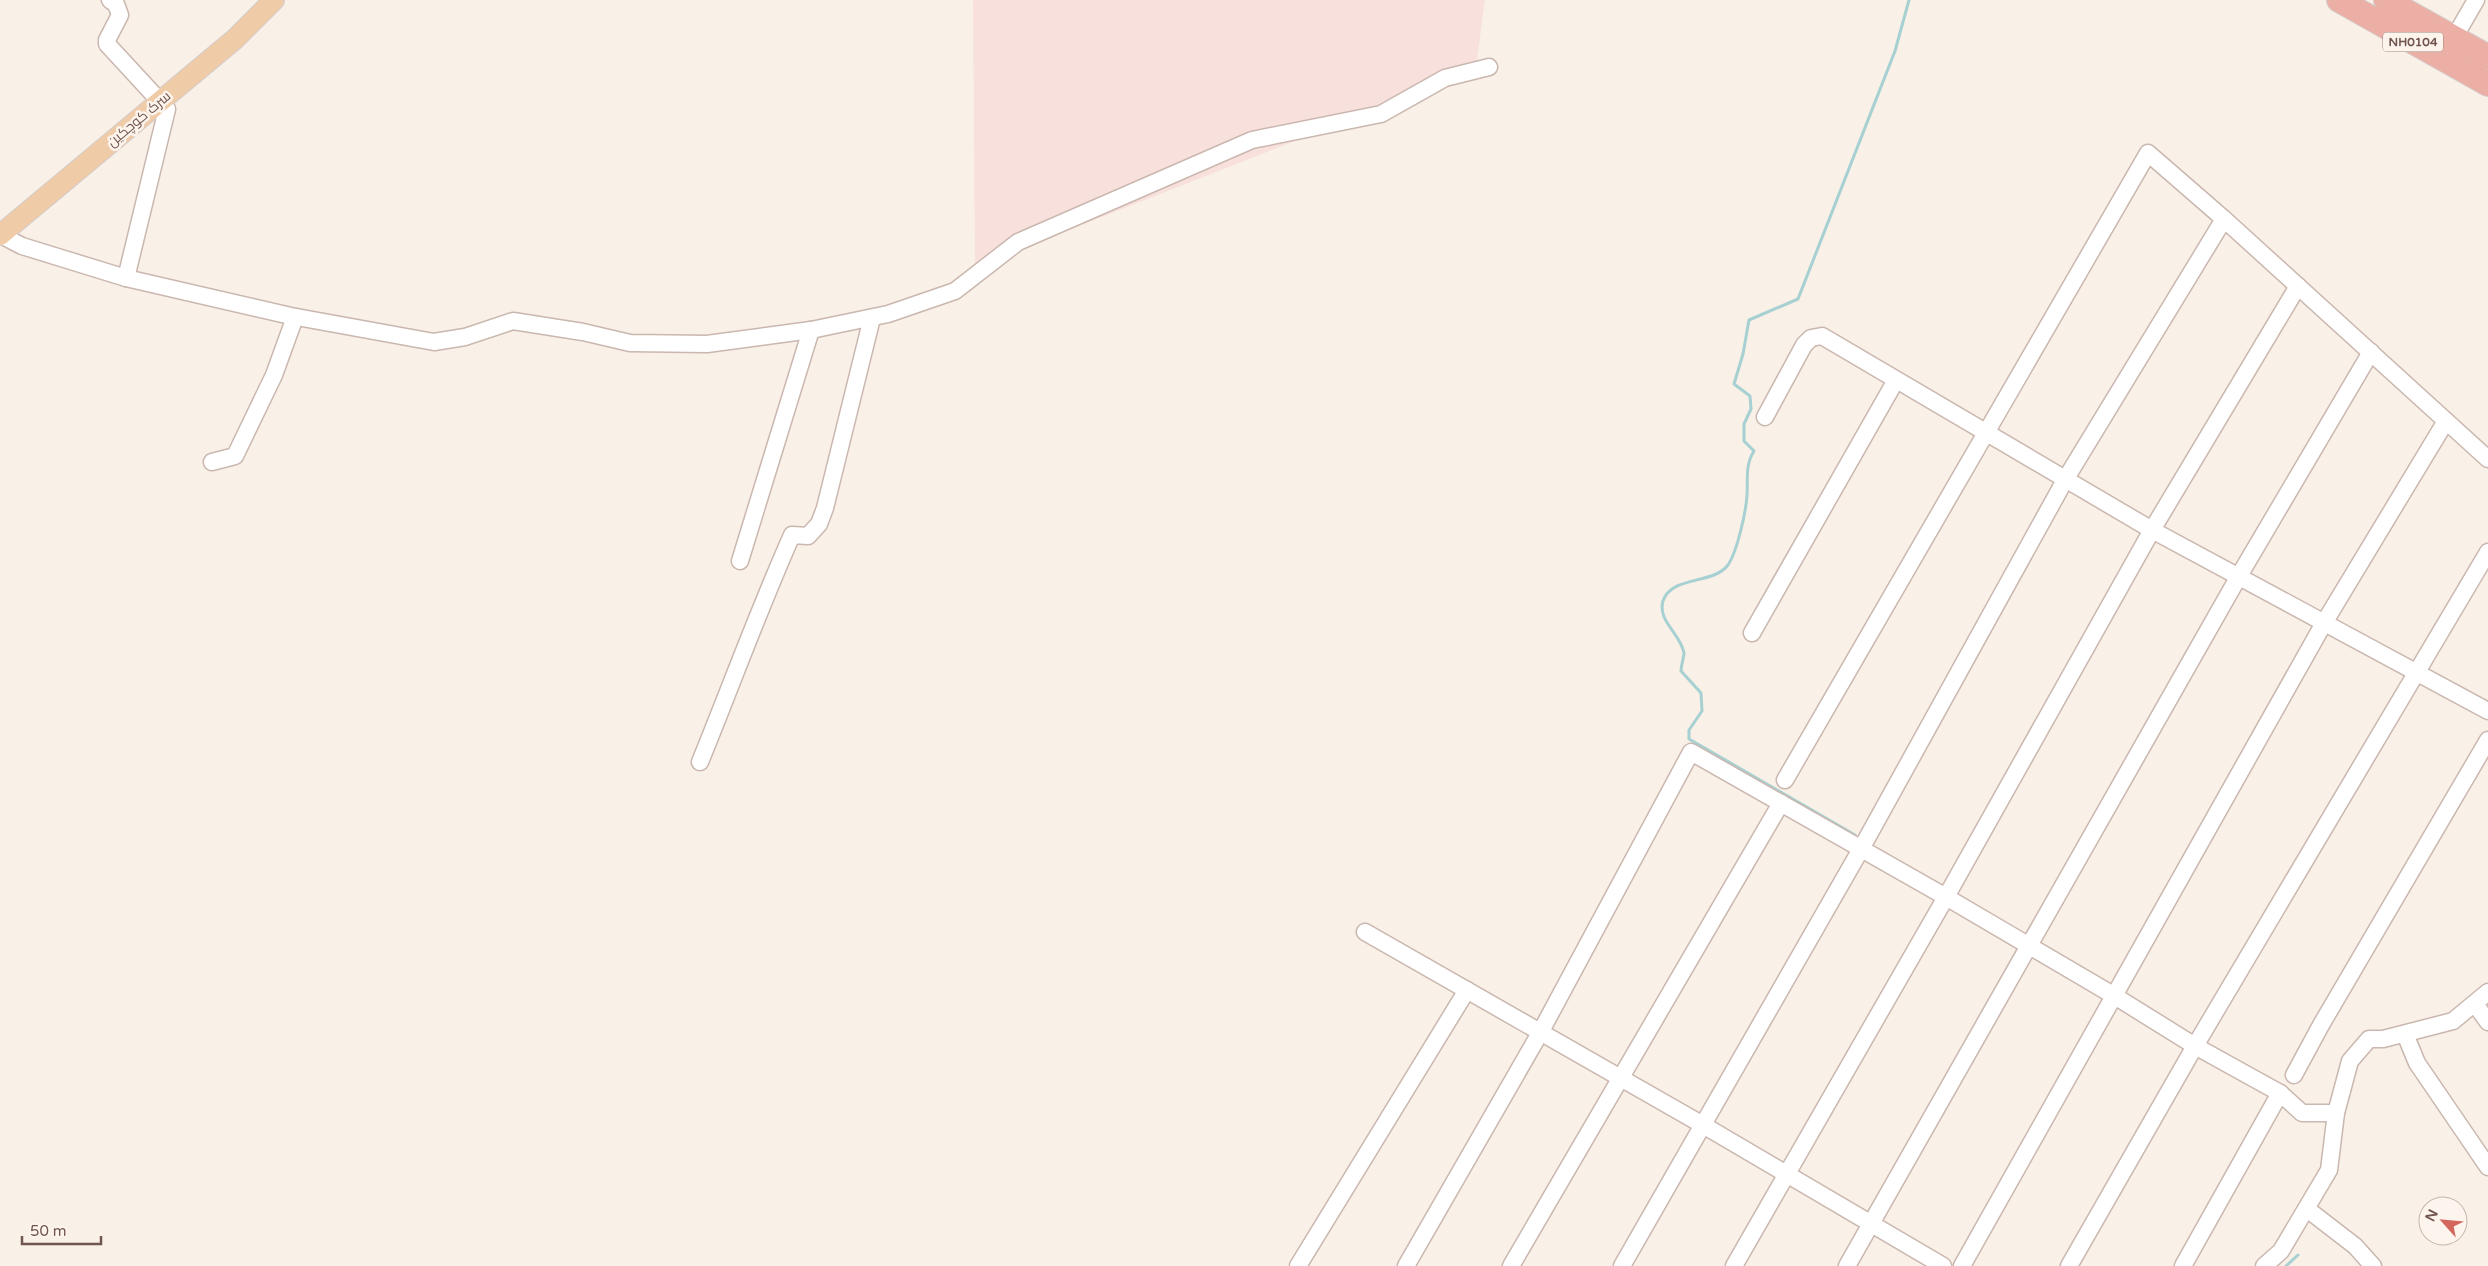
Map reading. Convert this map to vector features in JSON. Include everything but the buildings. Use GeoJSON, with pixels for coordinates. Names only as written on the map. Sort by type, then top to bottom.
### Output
{"type":"FeatureCollection","features":[{"type":"Feature","properties":{"kind":"highway","name":"NH0104"},"geometry":{"type":"LineString","coordinates":[[2339,0],[2488,84]]}},
{"type":"Feature","properties":{"kind":"highway","name":"NH0104"},"geometry":{"type":"LineString","coordinates":[[2386,0],[2488,57]]}},
{"type":"Feature","properties":{"kind":"main road","name":"سرک کوچکین"},"geometry":{"type":"LineString","coordinates":[[0,235],[235,38],[274,0]]}},
{"type":"Feature","properties":{"kind":"street"},"geometry":{"type":"LineString","coordinates":[[2454,38],[2476,0]]}},
{"type":"Feature","properties":{"kind":"street"},"geometry":{"type":"LineString","coordinates":[[118,3],[120,15],[107,40],[107,44],[160,101],[166,112],[126,278]]}},
{"type":"Feature","properties":{"kind":"street"},"geometry":{"type":"LineString","coordinates":[[0,235],[22,246],[126,278],[295,317],[434,342],[465,336],[513,321],[584,332],[630,343],[707,344],[810,330],[870,318],[888,314],[955,291],[1018,242],[1252,140],[1381,114],[1445,78],[1489,67]]}},
{"type":"Feature","properties":{"kind":"street"},"geometry":{"type":"LineString","coordinates":[[1785,780],[2148,153],[2224,219],[2488,459]]}},
{"type":"Feature","properties":{"kind":"street"},"geometry":{"type":"LineString","coordinates":[[1622,1266],[1861,849],[2065,480],[2224,219]]}},
{"type":"Feature","properties":{"kind":"street"},"geometry":{"type":"LineString","coordinates":[[1734,1266],[1946,897],[2152,530],[2298,286]]}},
{"type":"Feature","properties":{"kind":"street"},"geometry":{"type":"LineString","coordinates":[[212,462],[235,456],[274,375],[295,317]]}},
{"type":"Feature","properties":{"kind":"street"},"geometry":{"type":"LineString","coordinates":[[700,762],[743,657],[760,607],[792,534],[808,536],[819,524],[825,508],[871,322],[870,318]]}},
{"type":"Feature","properties":{"kind":"street"},"geometry":{"type":"LineString","coordinates":[[740,561],[810,330]]}},
{"type":"Feature","properties":{"kind":"street"},"geometry":{"type":"LineString","coordinates":[[1765,417],[1804,345],[1811,338],[1822,336],[2152,530],[2488,711]]}},
{"type":"Feature","properties":{"kind":"street"},"geometry":{"type":"LineString","coordinates":[[1846,1266],[2239,576],[2371,352]]}},
{"type":"Feature","properties":{"kind":"street"},"geometry":{"type":"LineString","coordinates":[[1752,633],[1896,380]]}},
{"type":"Feature","properties":{"kind":"street"},"geometry":{"type":"LineString","coordinates":[[1962,1266],[2113,994],[2324,623],[2446,421]]}},
{"type":"Feature","properties":{"kind":"street"},"geometry":{"type":"LineString","coordinates":[[2069,1266],[2194,1046],[2488,552]]}},
{"type":"Feature","properties":{"kind":"street"},"geometry":{"type":"LineString","coordinates":[[2294,1075],[2321,1025],[2488,740]]}},
{"type":"Feature","properties":{"kind":"street"},"geometry":{"type":"LineString","coordinates":[[1406,1266],[1540,1032],[1690,752],[1781,802],[2113,994],[2194,1046],[2280,1093],[2302,1113],[2322,1113]]}},
{"type":"Feature","properties":{"kind":"street"},"geometry":{"type":"LineString","coordinates":[[1511,1266],[1618,1078],[1781,802]]}},
{"type":"Feature","properties":{"kind":"street"},"geometry":{"type":"LineString","coordinates":[[1365,932],[1871,1222],[1943,1266]]}},
{"type":"Feature","properties":{"kind":"street"},"geometry":{"type":"LineString","coordinates":[[1298,1266],[1467,990]]}},
{"type":"Feature","properties":{"kind":"street"},"geometry":{"type":"LineString","coordinates":[[2264,1266],[2281,1251],[2328,1170],[2322,1113],[2350,1061],[2369,1039],[2383,1039],[2453,1021],[2476,1004],[2488,992]]}},
{"type":"Feature","properties":{"kind":"street"},"geometry":{"type":"LineString","coordinates":[[2476,1004],[2488,1022]]}},
{"type":"Feature","properties":{"kind":"street"},"geometry":{"type":"LineString","coordinates":[[2405,1034],[2417,1063],[2488,1167]]}},
{"type":"Feature","properties":{"kind":"street"},"geometry":{"type":"LineString","coordinates":[[2183,1266],[2280,1093]]}},
{"type":"Feature","properties":{"kind":"street"},"geometry":{"type":"LineString","coordinates":[[2307,1209],[2355,1246],[2373,1266]]}},
{"type":"Feature","properties":{"kind":"shaded area"},"geometry":{"type":"Polygon","coordinates":[[[973,0],[1485,0],[1475,75],[1447,81],[975,267],[973,0]]]}},
{"type":"Feature","properties":{"kind":"waterway"},"geometry":{"type":"LineString","coordinates":[[1855,835],[1689,739],[1689,730],[1702,711],[1701,693],[1681,671],[1684,653],[1682,646],[1666,621],[1662,608],[1663,601],[1675,587],[1721,571],[1728,565],[1735,551],[1745,511],[1748,467],[1754,451],[1744,441],[1744,424],[1751,409],[1750,396],[1734,384],[1743,354],[1749,320],[1798,299],[1895,51],[1909,0]]}},
{"type":"Feature","properties":{"kind":"waterway"},"geometry":{"type":"LineString","coordinates":[[2286,1266],[2298,1255]]}}]}
